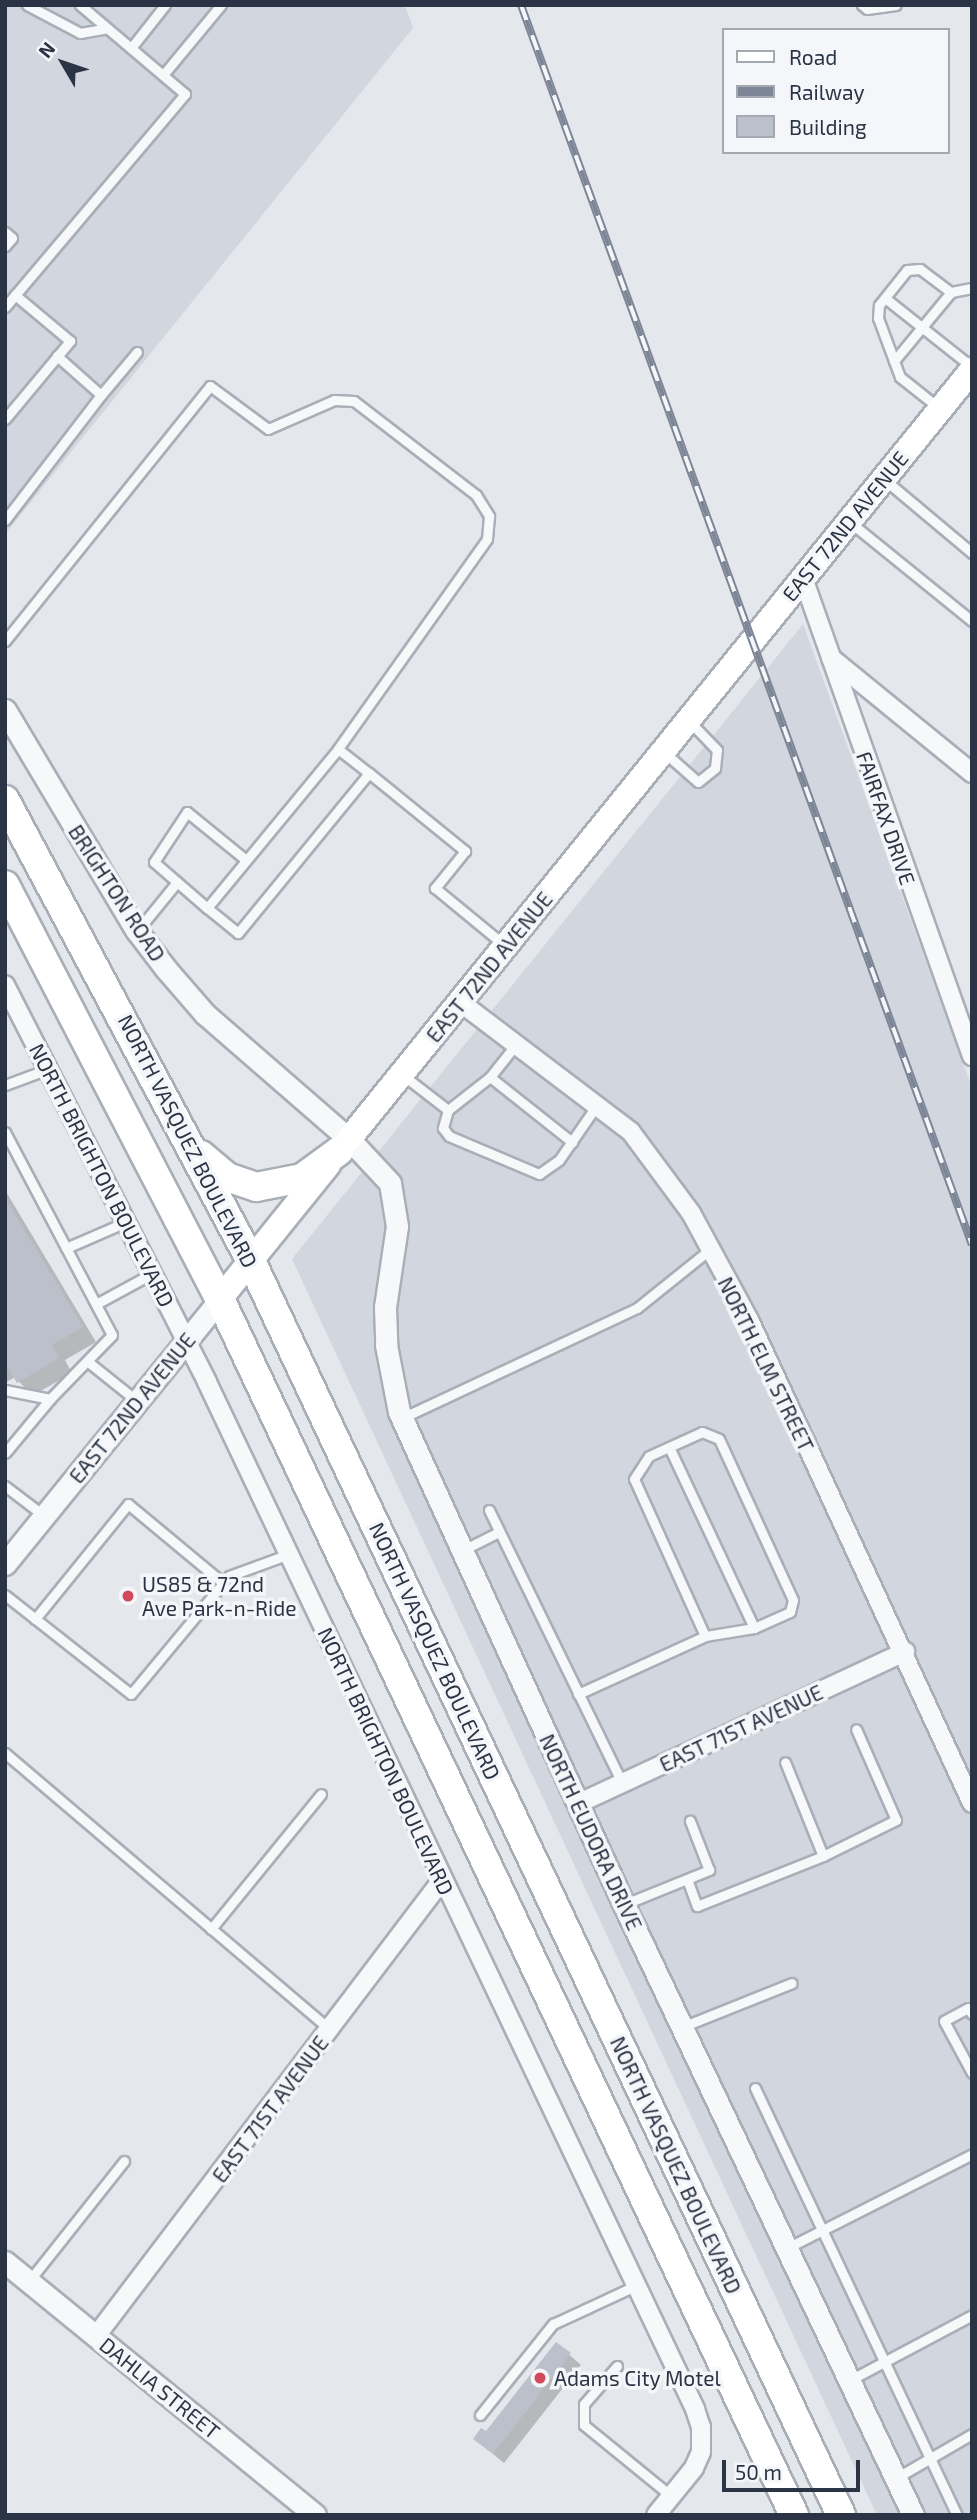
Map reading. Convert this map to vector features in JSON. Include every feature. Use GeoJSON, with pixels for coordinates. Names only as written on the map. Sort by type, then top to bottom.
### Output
{"type":"FeatureCollection","features":[{"type":"Feature","properties":{"kind":"highway","name":"NORTH VASQUEZ BOULEVARD"},"geometry":{"type":"LineString","coordinates":[[5,800],[193,1147],[251,1261],[841,2515]]}},
{"type":"Feature","properties":{"kind":"highway","name":"NORTH VASQUEZ BOULEVARD"},"geometry":{"type":"LineString","coordinates":[[5,885],[220,1299],[794,2515]]}},
{"type":"Feature","properties":{"kind":"highway"},"geometry":{"type":"LineString","coordinates":[[193,1147],[227,1177],[256,1187],[302,1178],[344,1145]]}},
{"type":"Feature","properties":{"kind":"main road","name":"EAST 72ND AVENUE"},"geometry":{"type":"LineString","coordinates":[[220,1299],[972,369]]}},
{"type":"Feature","properties":{"kind":"street","name":"FAIRFAX DRIVE"},"geometry":{"type":"LineString","coordinates":[[803,578],[972,1056]]}},
{"type":"Feature","properties":{"kind":"street"},"geometry":{"type":"LineString","coordinates":[[831,658],[972,773]]}},
{"type":"Feature","properties":{"kind":"street","name":"BRIGHTON ROAD"},"geometry":{"type":"LineString","coordinates":[[5,710],[137,931],[205,1014],[344,1145]]}},
{"type":"Feature","properties":{"kind":"street","name":"NORTH BRIGHTON BOULEVARD"},"geometry":{"type":"LineString","coordinates":[[5,985],[187,1340],[701,2427],[701,2452],[694,2468],[671,2496]]}},
{"type":"Feature","properties":{"kind":"street","name":"NORTH ELM STREET"},"geometry":{"type":"LineString","coordinates":[[460,1002],[631,1132],[691,1213],[708,1251],[749,1320],[905,1652],[972,1803]]}},
{"type":"Feature","properties":{"kind":"street","name":"NORTH EUDORA DRIVE"},"geometry":{"type":"LineString","coordinates":[[344,1145],[380,1167],[394,1192],[397,1226],[386,1298],[386,1345],[402,1418],[624,1905],[913,2515]]}},
{"type":"Feature","properties":{"kind":"street","name":"EAST 72ND AVENUE"},"geometry":{"type":"LineString","coordinates":[[5,1564],[220,1299]]}},
{"type":"Feature","properties":{"kind":"street","name":"EAST 71ST AVENUE"},"geometry":{"type":"LineString","coordinates":[[577,1804],[905,1652]]}},
{"type":"Feature","properties":{"kind":"street","name":"EAST 71ST AVENUE"},"geometry":{"type":"LineString","coordinates":[[96,2336],[442,1880]]}},
{"type":"Feature","properties":{"kind":"street","name":"DAHLIA STREET"},"geometry":{"type":"LineString","coordinates":[[5,2262],[315,2515]]}},
{"type":"Feature","properties":{"kind":"street"},"geometry":{"type":"LineString","coordinates":[[656,2515],[671,2496]]}},
{"type":"Feature","properties":{"kind":"lane"},"geometry":{"type":"LineString","coordinates":[[27,5],[80,33],[107,28]]}},
{"type":"Feature","properties":{"kind":"lane"},"geometry":{"type":"LineString","coordinates":[[5,307],[185,94],[80,5]]}},
{"type":"Feature","properties":{"kind":"lane"},"geometry":{"type":"LineString","coordinates":[[131,48],[165,5]]}},
{"type":"Feature","properties":{"kind":"lane"},"geometry":{"type":"LineString","coordinates":[[163,75],[221,5]]}},
{"type":"Feature","properties":{"kind":"lane"},"geometry":{"type":"LineString","coordinates":[[862,5],[896,5]]}},
{"type":"Feature","properties":{"kind":"lane"},"geometry":{"type":"LineString","coordinates":[[5,232],[12,238],[5,246]]}},
{"type":"Feature","properties":{"kind":"lane"},"geometry":{"type":"LineString","coordinates":[[940,409],[900,377],[878,318],[879,304],[907,270],[920,268],[951,292]]}},
{"type":"Feature","properties":{"kind":"lane"},"geometry":{"type":"LineString","coordinates":[[894,361],[951,292],[972,288]]}},
{"type":"Feature","properties":{"kind":"lane"},"geometry":{"type":"LineString","coordinates":[[5,419],[70,341],[15,295]]}},
{"type":"Feature","properties":{"kind":"lane"},"geometry":{"type":"LineString","coordinates":[[885,298],[972,369]]}},
{"type":"Feature","properties":{"kind":"lane"},"geometry":{"type":"LineString","coordinates":[[5,520],[137,352]]}},
{"type":"Feature","properties":{"kind":"lane"},"geometry":{"type":"LineString","coordinates":[[57,356],[101,395]]}},
{"type":"Feature","properties":{"kind":"lane"},"geometry":{"type":"LineString","coordinates":[[5,641],[210,386],[268,429],[334,400],[354,401],[476,495],[489,516],[487,539],[338,749],[207,908]]}},
{"type":"Feature","properties":{"kind":"lane"},"geometry":{"type":"LineString","coordinates":[[884,479],[972,553]]}},
{"type":"Feature","properties":{"kind":"lane"},"geometry":{"type":"LineString","coordinates":[[849,521],[972,621]]}},
{"type":"Feature","properties":{"kind":"lane"},"geometry":{"type":"LineString","coordinates":[[663,751],[698,782],[715,768],[717,750],[688,720]]}},
{"type":"Feature","properties":{"kind":"lane"},"geometry":{"type":"LineString","coordinates":[[338,749],[465,851],[435,888],[505,946]]}},
{"type":"Feature","properties":{"kind":"lane"},"geometry":{"type":"LineString","coordinates":[[246,860],[187,813],[154,862],[237,933],[369,772]]}},
{"type":"Feature","properties":{"kind":"lane"},"geometry":{"type":"LineString","coordinates":[[137,931],[177,882]]}},
{"type":"Feature","properties":{"kind":"lane"},"geometry":{"type":"LineString","coordinates":[[517,1043],[490,1077],[448,1110],[443,1128],[449,1136],[539,1174],[559,1160],[597,1105]]}},
{"type":"Feature","properties":{"kind":"lane"},"geometry":{"type":"LineString","coordinates":[[5,1085],[48,1069]]}},
{"type":"Feature","properties":{"kind":"lane"},"geometry":{"type":"LineString","coordinates":[[402,1075],[448,1110]]}},
{"type":"Feature","properties":{"kind":"lane"},"geometry":{"type":"LineString","coordinates":[[490,1077],[572,1142]]}},
{"type":"Feature","properties":{"kind":"lane"},"geometry":{"type":"LineString","coordinates":[[5,1132],[112,1335],[50,1399],[5,1453]]}},
{"type":"Feature","properties":{"kind":"lane"},"geometry":{"type":"LineString","coordinates":[[66,1248],[126,1222]]}},
{"type":"Feature","properties":{"kind":"lane"},"geometry":{"type":"LineString","coordinates":[[402,1418],[637,1308],[673,1275],[708,1251]]}},
{"type":"Feature","properties":{"kind":"lane"},"geometry":{"type":"LineString","coordinates":[[96,1304],[153,1273]]}},
{"type":"Feature","properties":{"kind":"lane"},"geometry":{"type":"LineString","coordinates":[[87,1361],[137,1401]]}},
{"type":"Feature","properties":{"kind":"lane"},"geometry":{"type":"LineString","coordinates":[[5,1390],[50,1399]]}},
{"type":"Feature","properties":{"kind":"lane"},"geometry":{"type":"LineString","coordinates":[[578,1694],[705,1636],[754,1628],[790,1612],[793,1600],[719,1439],[702,1432],[649,1456],[635,1479],[705,1636]]}},
{"type":"Feature","properties":{"kind":"lane"},"geometry":{"type":"LineString","coordinates":[[668,1447],[754,1628]]}},
{"type":"Feature","properties":{"kind":"lane"},"geometry":{"type":"LineString","coordinates":[[5,1486],[44,1516]]}},
{"type":"Feature","properties":{"kind":"lane"},"geometry":{"type":"LineString","coordinates":[[35,1619],[128,1504],[223,1583]]}},
{"type":"Feature","properties":{"kind":"lane"},"geometry":{"type":"LineString","coordinates":[[489,1510],[622,1783]]}},
{"type":"Feature","properties":{"kind":"lane"},"geometry":{"type":"LineString","coordinates":[[461,1550],[499,1532]]}},
{"type":"Feature","properties":{"kind":"lane"},"geometry":{"type":"LineString","coordinates":[[5,1595],[131,1694],[229,1576],[289,1555]]}},
{"type":"Feature","properties":{"kind":"lane"},"geometry":{"type":"LineString","coordinates":[[687,1879],[697,1906],[822,1856],[896,1820],[856,1729]]}},
{"type":"Feature","properties":{"kind":"lane"},"geometry":{"type":"LineString","coordinates":[[5,1753],[330,2030]]}},
{"type":"Feature","properties":{"kind":"lane"},"geometry":{"type":"LineString","coordinates":[[785,1762],[822,1856]]}},
{"type":"Feature","properties":{"kind":"lane"},"geometry":{"type":"LineString","coordinates":[[211,1929],[321,1794]]}},
{"type":"Feature","properties":{"kind":"lane"},"geometry":{"type":"LineString","coordinates":[[624,1905],[709,1870],[690,1821]]}},
{"type":"Feature","properties":{"kind":"lane"},"geometry":{"type":"LineString","coordinates":[[682,2028],[792,1983]]}},
{"type":"Feature","properties":{"kind":"lane"},"geometry":{"type":"LineString","coordinates":[[972,2014],[968,2008],[944,2021],[972,2073]]}},
{"type":"Feature","properties":{"kind":"lane"},"geometry":{"type":"LineString","coordinates":[[755,2088],[882,2364],[957,2515]]}},
{"type":"Feature","properties":{"kind":"lane"},"geometry":{"type":"LineString","coordinates":[[787,2248],[972,2154]]}},
{"type":"Feature","properties":{"kind":"lane"},"geometry":{"type":"LineString","coordinates":[[29,2281],[124,2161]]}},
{"type":"Feature","properties":{"kind":"lane"},"geometry":{"type":"LineString","coordinates":[[480,2415],[553,2324],[636,2285]]}},
{"type":"Feature","properties":{"kind":"lane"},"geometry":{"type":"LineString","coordinates":[[850,2380],[882,2364],[934,2331],[972,2315]]}},
{"type":"Feature","properties":{"kind":"lane"},"geometry":{"type":"LineString","coordinates":[[617,2366],[584,2404],[584,2425],[671,2496]]}},
{"type":"Feature","properties":{"kind":"lane"},"geometry":{"type":"LineString","coordinates":[[896,2479],[972,2434]]}},
{"type":"Feature","properties":{"kind":"shaded area"},"geometry":{"type":"Polygon","coordinates":[[[5,5],[405,5],[413,28],[5,534],[5,5]]]}},
{"type":"Feature","properties":{"kind":"shaded area"},"geometry":{"type":"Polygon","coordinates":[[[803,624],[972,1088],[972,2515],[877,2515],[292,1259],[803,624]]]}},
{"type":"Feature","properties":{"kind":"building"},"geometry":{"type":"Polygon","coordinates":[[[5,1198],[83,1327],[52,1345],[59,1358],[17,1383],[5,1363],[5,1198]]]}},
{"type":"Feature","properties":{"kind":"building","name":"Adams City Motel"},"geometry":{"type":"Polygon","coordinates":[[[556,2342],[571,2353],[493,2454],[473,2439],[481,2428],[486,2431],[556,2342]]]}},
{"type":"Feature","properties":{"kind":"railway"},"geometry":{"type":"LineString","coordinates":[[521,5],[972,1245]]}},
{"type":"Feature","properties":{"kind":"place","name":"US85 & 72nd Ave Park-n-Ride"},"geometry":{"type":"Point","coordinates":[128,1596]}},
{"type":"Feature","properties":{"kind":"place","name":"Adams City Motel"},"geometry":{"type":"Point","coordinates":[540,2378]}}]}
